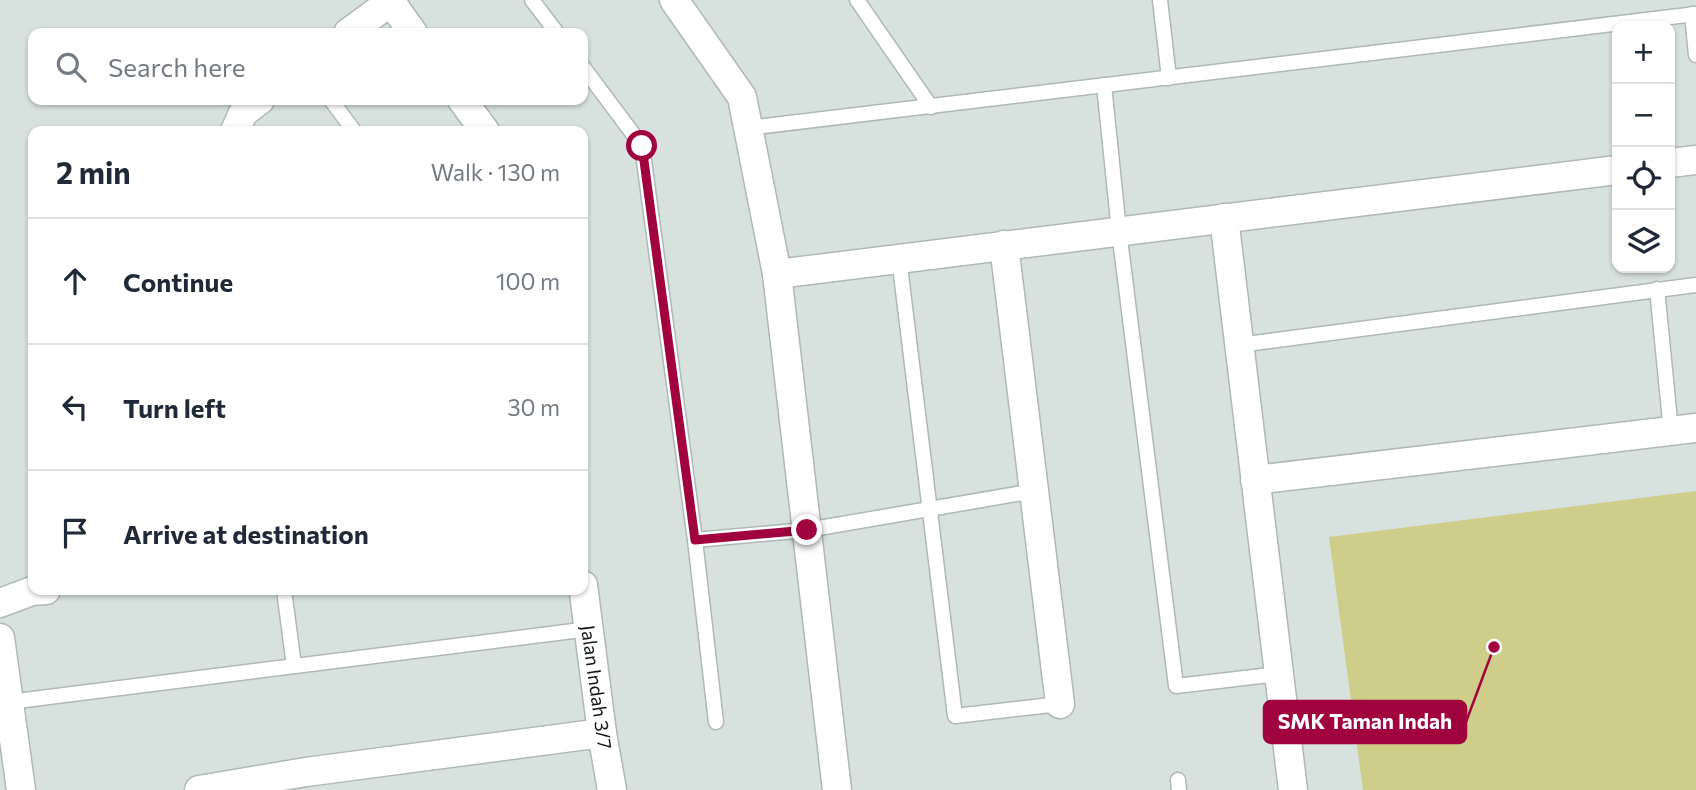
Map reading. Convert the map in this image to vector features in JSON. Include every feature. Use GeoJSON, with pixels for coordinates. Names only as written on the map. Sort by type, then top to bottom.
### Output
{"type":"FeatureCollection","features":[{"type":"Feature","properties":{"kind":"street"},"geometry":{"type":"LineString","coordinates":[[674,0],[742,97],[777,274],[837,790]]}},
{"type":"Feature","properties":{"kind":"street"},"geometry":{"type":"LineString","coordinates":[[355,28],[392,1],[410,28]]}},
{"type":"Feature","properties":{"kind":"street"},"geometry":{"type":"LineString","coordinates":[[237,126],[243,113],[253,105]]}},
{"type":"Feature","properties":{"kind":"street"},"geometry":{"type":"LineString","coordinates":[[466,105],[481,126]]}},
{"type":"Feature","properties":{"kind":"street"},"geometry":{"type":"LineString","coordinates":[[1675,162],[1696,160]]}},
{"type":"Feature","properties":{"kind":"street"},"geometry":{"type":"LineString","coordinates":[[777,274],[1612,171]]}},
{"type":"Feature","properties":{"kind":"street"},"geometry":{"type":"LineString","coordinates":[[1224,218],[1293,790]]}},
{"type":"Feature","properties":{"kind":"street"},"geometry":{"type":"LineString","coordinates":[[1004,245],[1060,704]]}},
{"type":"Feature","properties":{"kind":"street"},"geometry":{"type":"LineString","coordinates":[[1255,480],[1684,430]]}},
{"type":"Feature","properties":{"kind":"street"},"geometry":{"type":"LineString","coordinates":[[0,603],[28,592]]}},
{"type":"Feature","properties":{"kind":"street","name":"Jalan Indah 3/7"},"geometry":{"type":"LineString","coordinates":[[584,595],[612,790]]}},
{"type":"Feature","properties":{"kind":"street"},"geometry":{"type":"LineString","coordinates":[[0,638],[21,790]]}},
{"type":"Feature","properties":{"kind":"street"},"geometry":{"type":"LineString","coordinates":[[199,790],[306,772],[602,733]]}},
{"type":"Feature","properties":{"kind":"lane"},"geometry":{"type":"LineString","coordinates":[[532,0],[553,28]]}},
{"type":"Feature","properties":{"kind":"lane"},"geometry":{"type":"LineString","coordinates":[[857,0],[932,107]]}},
{"type":"Feature","properties":{"kind":"lane"},"geometry":{"type":"LineString","coordinates":[[1160,0],[1169,78]]}},
{"type":"Feature","properties":{"kind":"lane"},"geometry":{"type":"LineString","coordinates":[[748,128],[1694,14],[1696,55]]}},
{"type":"Feature","properties":{"kind":"lane"},"geometry":{"type":"LineString","coordinates":[[588,75],[642,146],[695,540],[716,722]]}},
{"type":"Feature","properties":{"kind":"lane"},"geometry":{"type":"LineString","coordinates":[[1104,85],[1119,231],[1176,687],[1279,674]]}},
{"type":"Feature","properties":{"kind":"lane"},"geometry":{"type":"LineString","coordinates":[[335,105],[350,126]]}},
{"type":"Feature","properties":{"kind":"lane"},"geometry":{"type":"LineString","coordinates":[[899,258],[955,716],[1060,704]]}},
{"type":"Feature","properties":{"kind":"lane"},"geometry":{"type":"LineString","coordinates":[[1239,345],[1696,285]]}},
{"type":"Feature","properties":{"kind":"lane"},"geometry":{"type":"LineString","coordinates":[[1657,289],[1684,430]]}},
{"type":"Feature","properties":{"kind":"lane"},"geometry":{"type":"LineString","coordinates":[[695,540],[807,530],[1034,491]]}},
{"type":"Feature","properties":{"kind":"lane"},"geometry":{"type":"LineString","coordinates":[[285,595],[294,666]]}},
{"type":"Feature","properties":{"kind":"lane"},"geometry":{"type":"LineString","coordinates":[[9,702],[589,629]]}},
{"type":"Feature","properties":{"kind":"green space"},"geometry":{"type":"Polygon","coordinates":[[[1696,491],[1696,790],[1363,790],[1329,537],[1696,491]]]}},
{"type":"Feature","properties":{"kind":"place","name":"SMK Taman Indah"},"geometry":{"type":"Point","coordinates":[1494,647]}},
{"type":"Feature","properties":{"kind":"route"},"geometry":{"type":"LineString","coordinates":[[642,146],[695,540],[807,530]]}}]}
